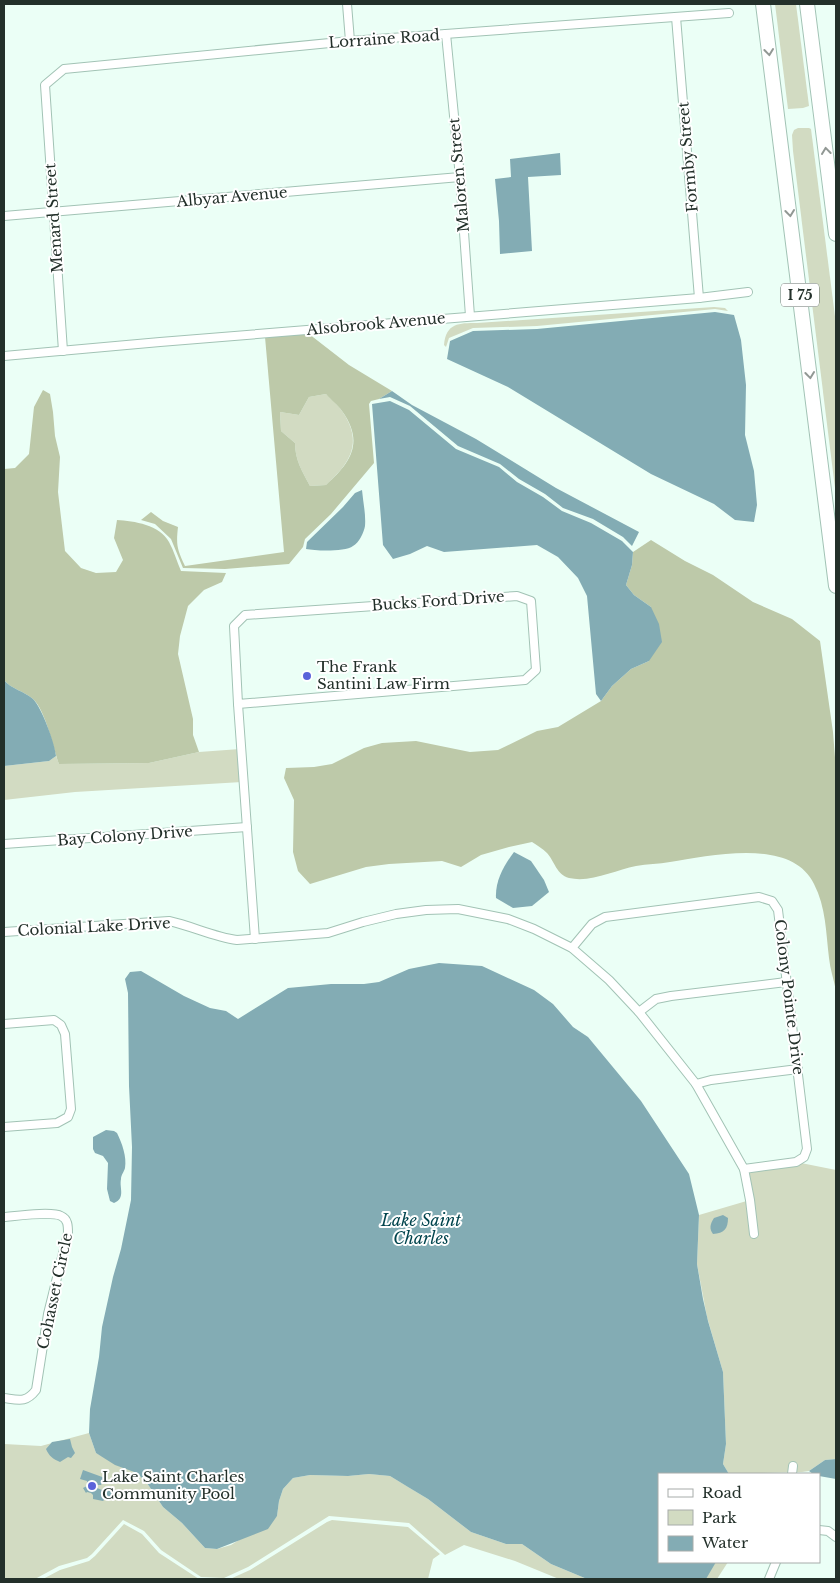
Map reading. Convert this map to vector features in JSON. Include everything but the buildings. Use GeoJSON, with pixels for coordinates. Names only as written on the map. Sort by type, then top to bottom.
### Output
{"type":"FeatureCollection","features":[{"type":"Feature","properties":{"kind":"highway","name":"I 75"},"geometry":{"type":"LineString","coordinates":[[763,4],[836,586]]}},
{"type":"Feature","properties":{"kind":"highway"},"geometry":{"type":"LineString","coordinates":[[808,4],[836,234]]}},
{"type":"Feature","properties":{"kind":"street"},"geometry":{"type":"LineString","coordinates":[[347,4],[350,41]]}},
{"type":"Feature","properties":{"kind":"street","name":"Lorraine Road"},"geometry":{"type":"LineString","coordinates":[[45,85],[64,69],[350,41],[729,13]]}},
{"type":"Feature","properties":{"kind":"street","name":"Formby Street"},"geometry":{"type":"LineString","coordinates":[[676,17],[699,298]]}},
{"type":"Feature","properties":{"kind":"street","name":"Maloren Street"},"geometry":{"type":"LineString","coordinates":[[446,34],[460,177],[470,316]]}},
{"type":"Feature","properties":{"kind":"street","name":"Menard Street"},"geometry":{"type":"LineString","coordinates":[[45,85],[64,351]]}},
{"type":"Feature","properties":{"kind":"street","name":"Albyar Avenue"},"geometry":{"type":"LineString","coordinates":[[4,216],[460,177]]}},
{"type":"Feature","properties":{"kind":"street","name":"Alsobrook Avenue"},"geometry":{"type":"LineString","coordinates":[[4,356],[699,298],[748,292]]}},
{"type":"Feature","properties":{"kind":"street","name":"Bucks Ford Drive"},"geometry":{"type":"LineString","coordinates":[[238,704],[525,680],[536,670],[531,602],[517,596],[245,615],[234,626],[238,704],[255,939]]}},
{"type":"Feature","properties":{"kind":"street","name":"Bay Colony Drive"},"geometry":{"type":"LineString","coordinates":[[4,844],[247,827]]}},
{"type":"Feature","properties":{"kind":"street","name":"Colony Pointe Drive"},"geometry":{"type":"LineString","coordinates":[[572,948],[592,924],[605,917],[759,897],[772,901],[778,910],[807,1149],[804,1157],[796,1162],[744,1169]]}},
{"type":"Feature","properties":{"kind":"street","name":"Colonial Lake Drive"},"geometry":{"type":"LineString","coordinates":[[4,932],[169,921],[222,938],[237,940],[328,933],[396,914],[426,910],[458,909],[508,919],[534,928],[572,948],[609,980],[639,1012],[696,1084],[744,1169],[754,1234]]}},
{"type":"Feature","properties":{"kind":"street"},"geometry":{"type":"LineString","coordinates":[[639,1012],[656,999],[786,982]]}},
{"type":"Feature","properties":{"kind":"street"},"geometry":{"type":"LineString","coordinates":[[4,1024],[54,1020],[61,1025],[65,1034],[71,1109],[68,1117],[57,1123],[4,1127]]}},
{"type":"Feature","properties":{"kind":"street"},"geometry":{"type":"LineString","coordinates":[[696,1084],[711,1080],[798,1069]]}},
{"type":"Feature","properties":{"kind":"street","name":"Cohasset Circle"},"geometry":{"type":"LineString","coordinates":[[4,1217],[54,1214],[62,1216],[68,1223],[68,1233],[48,1314],[36,1390],[30,1398],[20,1400],[4,1398]]}},
{"type":"Feature","properties":{"kind":"street"},"geometry":{"type":"LineString","coordinates":[[820,1530],[836,1537]]}},
{"type":"Feature","properties":{"kind":"street"},"geometry":{"type":"LineString","coordinates":[[769,1579],[776,1563]]}},
{"type":"Feature","properties":{"kind":"green space"},"geometry":{"type":"Polygon","coordinates":[[[775,4],[796,4],[809,106],[803,108],[788,109],[775,4]]]}},
{"type":"Feature","properties":{"kind":"green space"},"geometry":{"type":"Polygon","coordinates":[[[798,128],[811,129],[836,324],[836,496],[793,151],[792,135],[794,130],[798,128]]]}},
{"type":"Feature","properties":{"kind":"green space"},"geometry":{"type":"Polygon","coordinates":[[[714,307],[725,308],[728,311],[715,309],[537,326],[473,328],[449,338],[446,347],[444,345],[447,332],[454,326],[465,323],[714,307]]]}},
{"type":"Feature","properties":{"kind":"green space"},"geometry":{"type":"Polygon","coordinates":[[[309,334],[349,365],[392,391],[379,399],[371,401],[369,404],[374,463],[331,514],[305,539],[303,547],[289,564],[225,569],[183,568],[171,539],[155,524],[141,520],[151,512],[163,521],[178,527],[178,547],[185,566],[284,552],[265,337],[309,334]],[[326,394],[309,397],[299,415],[280,412],[281,431],[295,443],[298,460],[310,486],[326,485],[342,469],[352,452],[353,433],[349,422],[326,394]]]}},
{"type":"Feature","properties":{"kind":"green space"},"geometry":{"type":"Polygon","coordinates":[[[43,390],[50,394],[55,436],[60,457],[58,492],[65,551],[81,568],[96,573],[116,572],[123,560],[114,538],[117,520],[146,525],[165,536],[181,571],[226,573],[222,582],[204,590],[188,606],[180,636],[178,654],[193,719],[193,735],[199,752],[149,763],[59,764],[38,705],[29,696],[10,686],[4,680],[4,469],[15,468],[29,454],[34,407],[43,390]]]}},
{"type":"Feature","properties":{"kind":"green space"},"geometry":{"type":"Polygon","coordinates":[[[326,394],[349,422],[353,443],[351,452],[342,469],[326,485],[310,486],[298,460],[295,443],[281,431],[280,412],[299,415],[309,397],[326,394]]]}},
{"type":"Feature","properties":{"kind":"green space"},"geometry":{"type":"Polygon","coordinates":[[[651,540],[685,561],[713,575],[753,602],[792,619],[820,641],[833,732],[836,770],[836,991],[823,911],[814,884],[803,869],[788,860],[769,855],[749,853],[707,856],[636,866],[586,879],[577,879],[561,874],[550,856],[532,842],[481,855],[461,867],[442,861],[389,864],[366,867],[310,884],[298,871],[293,852],[294,800],[284,778],[286,768],[332,764],[364,748],[382,743],[416,741],[470,752],[498,750],[537,731],[558,727],[601,701],[612,686],[631,669],[649,661],[651,607],[634,595],[626,585],[632,565],[633,552],[651,540]]]}},
{"type":"Feature","properties":{"kind":"green space"},"geometry":{"type":"Polygon","coordinates":[[[240,749],[242,782],[75,792],[4,800],[4,766],[49,761],[56,756],[59,764],[149,763],[199,752],[240,749]]]}},
{"type":"Feature","properties":{"kind":"green space"},"geometry":{"type":"Polygon","coordinates":[[[796,1162],[836,1170],[836,1459],[825,1460],[809,1471],[728,1473],[723,1464],[726,1444],[723,1372],[707,1317],[697,1264],[699,1215],[750,1200],[744,1169],[796,1162]]]}},
{"type":"Feature","properties":{"kind":"green space"},"geometry":{"type":"Polygon","coordinates":[[[89,1433],[96,1453],[137,1473],[147,1483],[163,1507],[182,1523],[205,1548],[217,1549],[231,1545],[277,1516],[283,1489],[293,1478],[310,1475],[348,1476],[369,1474],[390,1476],[428,1499],[471,1532],[506,1544],[522,1544],[551,1564],[587,1579],[559,1579],[515,1561],[464,1545],[445,1555],[409,1523],[329,1516],[248,1567],[224,1578],[201,1577],[161,1550],[144,1531],[123,1520],[87,1558],[59,1566],[35,1579],[4,1579],[4,1444],[41,1446],[89,1433]]]}},
{"type":"Feature","properties":{"kind":"green space"},"geometry":{"type":"Polygon","coordinates":[[[332,1520],[408,1527],[440,1554],[433,1559],[428,1579],[230,1579],[250,1570],[332,1520]]]}},
{"type":"Feature","properties":{"kind":"green space"},"geometry":{"type":"Polygon","coordinates":[[[124,1524],[142,1534],[159,1553],[199,1579],[43,1579],[60,1570],[89,1561],[124,1524]]]}},
{"type":"Feature","properties":{"kind":"green space"},"geometry":{"type":"Polygon","coordinates":[[[712,1563],[727,1563],[717,1579],[706,1579],[712,1563]]]}},
{"type":"Feature","properties":{"kind":"water"},"geometry":{"type":"Polygon","coordinates":[[[560,153],[561,175],[528,177],[532,251],[500,254],[495,179],[511,177],[510,159],[560,153]]]}},
{"type":"Feature","properties":{"kind":"water"},"geometry":{"type":"Polygon","coordinates":[[[715,312],[734,315],[741,340],[746,385],[745,435],[754,471],[757,505],[754,522],[735,520],[714,504],[651,474],[508,387],[447,359],[450,341],[473,331],[537,329],[715,312]]]}},
{"type":"Feature","properties":{"kind":"water"},"geometry":{"type":"Polygon","coordinates":[[[392,391],[412,405],[476,439],[556,488],[639,532],[632,546],[623,537],[593,519],[563,508],[500,464],[458,446],[410,406],[390,397],[379,399],[392,391]]]}},
{"type":"Feature","properties":{"kind":"water"},"geometry":{"type":"Polygon","coordinates":[[[390,401],[409,410],[456,449],[499,467],[517,482],[562,511],[591,523],[622,541],[633,552],[632,565],[626,585],[634,595],[651,607],[659,624],[662,642],[649,661],[631,669],[612,686],[601,701],[596,694],[587,596],[578,578],[558,557],[537,545],[444,552],[427,546],[393,559],[383,545],[372,404],[390,401]]]}},
{"type":"Feature","properties":{"kind":"water"},"geometry":{"type":"Polygon","coordinates":[[[362,490],[365,526],[357,542],[349,548],[337,550],[306,549],[307,542],[355,493],[362,490]]]}},
{"type":"Feature","properties":{"kind":"water"},"geometry":{"type":"Polygon","coordinates":[[[4,680],[10,686],[33,699],[37,704],[48,726],[55,750],[56,756],[49,761],[4,766],[4,680]]]}},
{"type":"Feature","properties":{"kind":"water"},"geometry":{"type":"Polygon","coordinates":[[[514,852],[531,861],[544,880],[549,892],[532,906],[513,908],[496,898],[497,885],[501,874],[514,852]]]}},
{"type":"Feature","properties":{"kind":"water","name":"Lake Saint Charles"},"geometry":{"type":"Polygon","coordinates":[[[439,963],[482,966],[534,990],[553,1004],[573,1027],[588,1037],[641,1101],[689,1174],[699,1215],[697,1264],[703,1299],[723,1372],[726,1444],[723,1464],[728,1473],[658,1473],[658,1563],[715,1563],[706,1579],[587,1579],[551,1564],[522,1544],[506,1544],[471,1532],[428,1499],[390,1476],[369,1474],[348,1476],[310,1475],[293,1478],[283,1489],[277,1516],[268,1529],[217,1549],[205,1548],[182,1523],[163,1507],[147,1483],[137,1473],[115,1465],[96,1453],[89,1433],[90,1409],[102,1327],[131,1200],[132,1147],[128,993],[125,979],[130,972],[141,971],[184,996],[210,1008],[226,1011],[238,1019],[288,988],[379,982],[409,969],[439,963]]]}},
{"type":"Feature","properties":{"kind":"water"},"geometry":{"type":"Polygon","coordinates":[[[106,1130],[117,1133],[125,1159],[125,1168],[121,1178],[121,1196],[114,1203],[110,1201],[107,1189],[108,1163],[103,1156],[95,1153],[93,1149],[93,1137],[106,1130]]]}},
{"type":"Feature","properties":{"kind":"water"},"geometry":{"type":"Polygon","coordinates":[[[723,1215],[728,1218],[726,1228],[720,1233],[713,1234],[711,1224],[714,1218],[723,1215]]]}},
{"type":"Feature","properties":{"kind":"water"},"geometry":{"type":"Polygon","coordinates":[[[70,1439],[75,1453],[71,1458],[68,1457],[60,1462],[48,1454],[46,1449],[52,1442],[70,1439]]]}},
{"type":"Feature","properties":{"kind":"water"},"geometry":{"type":"Polygon","coordinates":[[[836,1459],[836,1479],[820,1476],[820,1473],[809,1471],[825,1460],[836,1459]]]}},
{"type":"Feature","properties":{"kind":"water","name":"Lake Saint Charles Community Pool"},"geometry":{"type":"Polygon","coordinates":[[[83,1470],[105,1478],[97,1488],[102,1490],[105,1487],[110,1487],[114,1492],[112,1496],[103,1501],[93,1499],[91,1493],[86,1493],[83,1488],[87,1486],[87,1481],[80,1479],[83,1470]]]}},
{"type":"Feature","properties":{"kind":"place","name":"The Frank Santini Law Firm"},"geometry":{"type":"Point","coordinates":[307,676]}},
{"type":"Feature","properties":{"kind":"place","name":"Lake Saint Charles Community Pool"},"geometry":{"type":"Point","coordinates":[92,1486]}}]}
